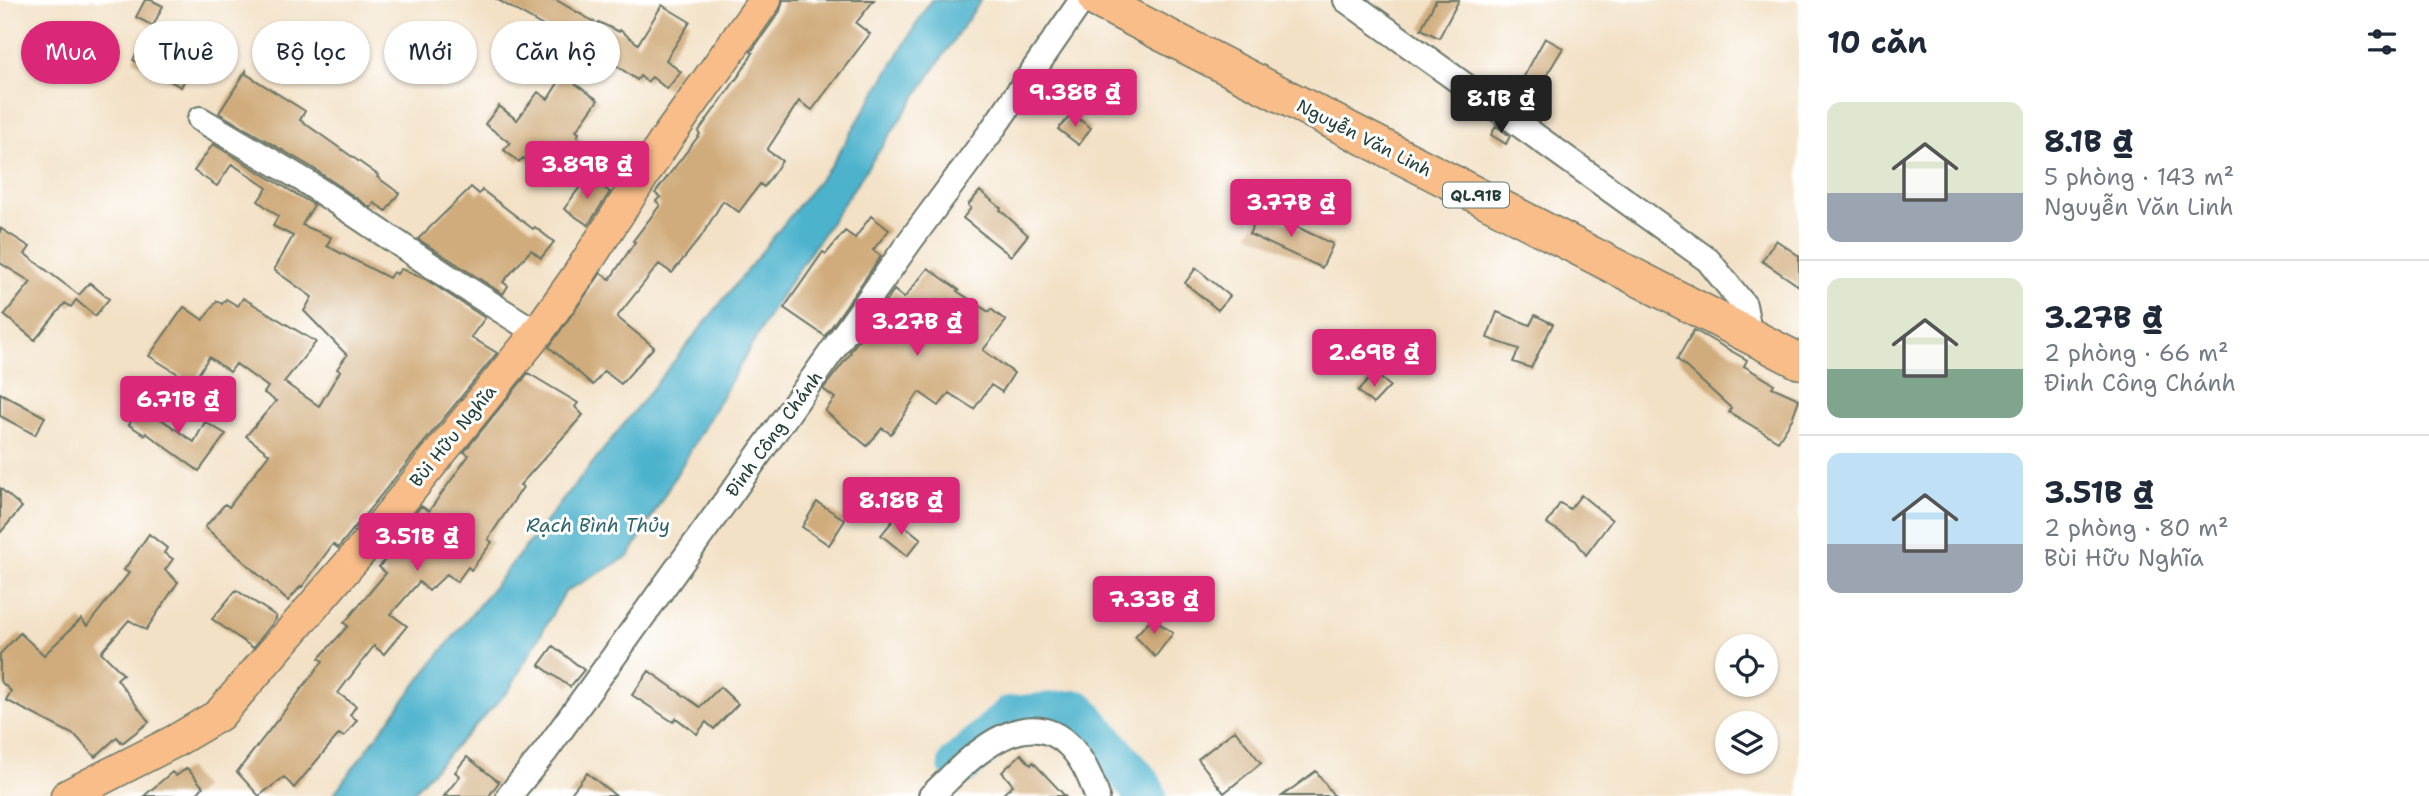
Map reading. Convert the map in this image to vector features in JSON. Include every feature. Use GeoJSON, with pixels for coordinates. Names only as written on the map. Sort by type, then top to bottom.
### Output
{"type":"FeatureCollection","features":[{"type":"Feature","properties":{"kind":"highway","name":"Nguyễn Văn Linh"},"geometry":{"type":"LineString","coordinates":[[1097,0],[1799,361]]}},
{"type":"Feature","properties":{"kind":"main road","name":"Bùi Hữu Nghĩa"},"geometry":{"type":"LineString","coordinates":[[67,796],[175,741],[219,715],[364,547],[537,333],[577,277],[667,138],[765,0]]}},
{"type":"Feature","properties":{"kind":"street","name":"Đinh Công Chánh"},"geometry":{"type":"LineString","coordinates":[[509,796],[544,752],[733,491],[1082,0]]}},
{"type":"Feature","properties":{"kind":"street"},"geometry":{"type":"LineString","coordinates":[[1346,0],[1708,260],[1744,305],[1750,336]]}},
{"type":"Feature","properties":{"kind":"street"},"geometry":{"type":"LineString","coordinates":[[200,119],[305,181],[537,333]]}},
{"type":"Feature","properties":{"kind":"street"},"geometry":{"type":"LineString","coordinates":[[931,796],[979,751],[1008,735],[1032,729],[1055,734],[1073,748],[1090,775],[1097,796]]}},
{"type":"Feature","properties":{"kind":"water","name":"Rạch Bình Thủy"},"geometry":{"type":"Polygon","coordinates":[[[931,0],[981,0],[778,300],[629,556],[565,592],[509,690],[409,796],[332,796],[426,671],[832,164],[931,0]]]}},
{"type":"Feature","properties":{"kind":"building"},"geometry":{"type":"Polygon","coordinates":[[[145,0],[163,6],[156,21],[144,21],[136,17],[145,0]]]}},
{"type":"Feature","properties":{"kind":"building"},"geometry":{"type":"Polygon","coordinates":[[[498,0],[556,0],[593,21],[534,21],[498,0]]]}},
{"type":"Feature","properties":{"kind":"building"},"geometry":{"type":"Polygon","coordinates":[[[783,0],[874,0],[856,23],[870,34],[812,110],[799,101],[767,150],[782,161],[764,187],[760,184],[739,212],[723,201],[701,237],[672,273],[659,264],[617,317],[654,347],[621,384],[604,371],[593,385],[549,347],[601,273],[610,279],[635,242],[633,241],[660,205],[656,201],[660,197],[655,193],[700,134],[698,132],[740,74],[753,53],[751,52],[780,11],[783,0]]]}},
{"type":"Feature","properties":{"kind":"building"},"geometry":{"type":"Polygon","coordinates":[[[1436,0],[1459,0],[1439,38],[1421,29],[1436,0]]]}},
{"type":"Feature","properties":{"kind":"building"},"geometry":{"type":"Polygon","coordinates":[[[662,5],[690,22],[666,60],[681,72],[667,89],[652,77],[647,82],[640,76],[637,80],[620,68],[620,30],[638,44],[662,5]]]}},
{"type":"Feature","properties":{"kind":"building"},"geometry":{"type":"Polygon","coordinates":[[[1545,38],[1563,48],[1525,111],[1511,100],[1545,38]]]}},
{"type":"Feature","properties":{"kind":"building"},"geometry":{"type":"Polygon","coordinates":[[[246,71],[252,78],[252,84],[262,84],[305,111],[300,120],[399,193],[386,211],[374,203],[371,208],[313,168],[219,113],[246,71]]]}},
{"type":"Feature","properties":{"kind":"building"},"geometry":{"type":"Polygon","coordinates":[[[557,84],[576,84],[598,100],[576,131],[579,133],[577,137],[586,143],[584,145],[592,152],[572,177],[536,152],[529,162],[523,158],[519,162],[504,150],[510,143],[485,124],[499,106],[517,120],[538,92],[548,99],[557,84]]]}},
{"type":"Feature","properties":{"kind":"building"},"geometry":{"type":"Polygon","coordinates":[[[1072,114],[1091,128],[1079,145],[1058,129],[1072,114]]]}},
{"type":"Feature","properties":{"kind":"building"},"geometry":{"type":"Polygon","coordinates":[[[1496,126],[1510,136],[1506,144],[1491,135],[1496,126]]]}},
{"type":"Feature","properties":{"kind":"building"},"geometry":{"type":"Polygon","coordinates":[[[213,144],[314,205],[302,225],[331,237],[327,246],[389,278],[393,272],[397,274],[401,269],[425,279],[485,318],[471,337],[497,353],[338,548],[333,544],[302,587],[288,601],[205,527],[225,504],[229,507],[269,454],[246,436],[276,401],[264,393],[268,387],[236,364],[230,372],[209,357],[193,383],[149,356],[184,307],[203,320],[217,301],[222,304],[226,299],[238,306],[243,298],[316,342],[284,382],[319,406],[347,355],[304,311],[312,297],[274,270],[293,236],[273,226],[278,216],[258,201],[267,188],[232,164],[217,186],[194,171],[213,144]]]}},
{"type":"Feature","properties":{"kind":"building"},"geometry":{"type":"Polygon","coordinates":[[[587,177],[610,192],[588,225],[564,209],[587,177]]]}},
{"type":"Feature","properties":{"kind":"building"},"geometry":{"type":"Polygon","coordinates":[[[471,187],[479,194],[482,190],[554,242],[541,258],[531,250],[503,282],[508,286],[503,294],[418,239],[471,187]]]}},
{"type":"Feature","properties":{"kind":"building"},"geometry":{"type":"Polygon","coordinates":[[[980,191],[1028,235],[1011,256],[963,218],[971,208],[968,205],[980,191]]]}},
{"type":"Feature","properties":{"kind":"building"},"geometry":{"type":"Polygon","coordinates":[[[1261,210],[1333,244],[1322,268],[1249,234],[1261,210]]]}},
{"type":"Feature","properties":{"kind":"building"},"geometry":{"type":"Polygon","coordinates":[[[871,216],[889,230],[873,250],[881,256],[825,336],[784,308],[823,252],[826,254],[845,231],[855,238],[871,216]]]}},
{"type":"Feature","properties":{"kind":"building"},"geometry":{"type":"Polygon","coordinates":[[[0,228],[30,247],[25,254],[79,295],[90,283],[109,299],[95,316],[76,300],[71,307],[65,303],[35,340],[4,315],[31,282],[0,263],[0,228]]]}},
{"type":"Feature","properties":{"kind":"building"},"geometry":{"type":"Polygon","coordinates":[[[1776,240],[1799,256],[1799,286],[1762,261],[1776,240]]]}},
{"type":"Feature","properties":{"kind":"building"},"geometry":{"type":"Polygon","coordinates":[[[928,268],[959,290],[957,291],[989,312],[991,309],[1006,321],[983,350],[1014,373],[1002,392],[991,385],[974,409],[949,393],[939,406],[919,392],[891,434],[882,428],[867,446],[825,411],[835,398],[823,389],[894,290],[904,298],[928,268]]]}},
{"type":"Feature","properties":{"kind":"building"},"geometry":{"type":"Polygon","coordinates":[[[1196,268],[1230,296],[1218,310],[1185,283],[1196,268]]]}},
{"type":"Feature","properties":{"kind":"building"},"geometry":{"type":"Polygon","coordinates":[[[1497,312],[1530,325],[1535,315],[1553,324],[1531,368],[1513,362],[1519,349],[1487,338],[1497,312]]]}},
{"type":"Feature","properties":{"kind":"building"},"geometry":{"type":"Polygon","coordinates":[[[1694,330],[1747,360],[1744,366],[1774,384],[1772,387],[1799,399],[1792,419],[1778,441],[1729,412],[1731,408],[1677,359],[1694,330]]]}},
{"type":"Feature","properties":{"kind":"building"},"geometry":{"type":"Polygon","coordinates":[[[528,373],[578,403],[575,407],[583,415],[520,485],[523,487],[488,539],[492,542],[471,570],[468,567],[457,582],[447,574],[429,591],[419,582],[391,614],[407,626],[384,654],[374,646],[338,693],[356,706],[350,715],[357,720],[344,737],[339,734],[294,788],[284,777],[259,796],[237,772],[323,661],[319,658],[348,626],[344,623],[386,573],[379,567],[411,525],[408,522],[421,506],[429,511],[469,455],[464,452],[528,373]]]}},
{"type":"Feature","properties":{"kind":"building"},"geometry":{"type":"Polygon","coordinates":[[[1375,373],[1390,386],[1373,404],[1358,391],[1375,373]]]}},
{"type":"Feature","properties":{"kind":"building"},"geometry":{"type":"Polygon","coordinates":[[[0,393],[45,417],[35,435],[0,416],[0,393]]]}},
{"type":"Feature","properties":{"kind":"building"},"geometry":{"type":"Polygon","coordinates":[[[143,401],[162,411],[158,417],[194,442],[205,422],[226,434],[199,471],[146,433],[145,435],[129,425],[143,401]]]}},
{"type":"Feature","properties":{"kind":"building"},"geometry":{"type":"Polygon","coordinates":[[[0,488],[22,507],[0,533],[0,488]]]}},
{"type":"Feature","properties":{"kind":"building"},"geometry":{"type":"Polygon","coordinates":[[[1581,495],[1612,520],[1586,555],[1576,541],[1547,524],[1560,503],[1570,509],[1581,495]]]}},
{"type":"Feature","properties":{"kind":"building"},"geometry":{"type":"Polygon","coordinates":[[[817,502],[845,520],[829,545],[802,527],[817,502]]]}},
{"type":"Feature","properties":{"kind":"building"},"geometry":{"type":"Polygon","coordinates":[[[895,518],[921,539],[907,556],[881,535],[895,518]]]}},
{"type":"Feature","properties":{"kind":"building"},"geometry":{"type":"Polygon","coordinates":[[[149,534],[167,548],[164,553],[173,559],[165,570],[178,582],[146,630],[129,620],[101,652],[123,674],[117,679],[149,722],[122,743],[117,737],[95,757],[76,736],[6,700],[11,691],[0,681],[0,654],[20,633],[44,655],[81,619],[87,626],[129,573],[124,570],[149,534]]]}},
{"type":"Feature","properties":{"kind":"building"},"geometry":{"type":"Polygon","coordinates":[[[236,590],[276,616],[253,648],[212,619],[236,590]]]}},
{"type":"Feature","properties":{"kind":"building"},"geometry":{"type":"Polygon","coordinates":[[[1152,618],[1173,633],[1155,657],[1135,636],[1152,618]]]}},
{"type":"Feature","properties":{"kind":"building"},"geometry":{"type":"Polygon","coordinates":[[[553,646],[584,670],[570,687],[539,665],[553,646]]]}},
{"type":"Feature","properties":{"kind":"building"},"geometry":{"type":"Polygon","coordinates":[[[649,671],[700,707],[720,687],[738,704],[714,729],[706,722],[697,734],[676,718],[673,722],[632,695],[649,671]]]}},
{"type":"Feature","properties":{"kind":"building"},"geometry":{"type":"Polygon","coordinates":[[[1235,730],[1261,763],[1224,793],[1198,759],[1235,730]]]}},
{"type":"Feature","properties":{"kind":"building"},"geometry":{"type":"Polygon","coordinates":[[[1021,754],[1031,765],[1033,762],[1065,796],[1001,796],[1013,785],[1002,772],[1021,754]]]}},
{"type":"Feature","properties":{"kind":"building"},"geometry":{"type":"Polygon","coordinates":[[[467,757],[499,782],[489,796],[444,796],[460,776],[455,772],[467,757]]]}},
{"type":"Feature","properties":{"kind":"building"},"geometry":{"type":"Polygon","coordinates":[[[187,768],[203,787],[195,796],[144,796],[172,772],[176,776],[187,768]]]}},
{"type":"Feature","properties":{"kind":"building"},"geometry":{"type":"Polygon","coordinates":[[[1316,771],[1334,796],[1282,796],[1316,771]]]}},
{"type":"Feature","properties":{"kind":"building"},"geometry":{"type":"Polygon","coordinates":[[[587,773],[616,796],[569,796],[587,773]]]}},
{"type":"Feature","properties":{"kind":"waterway"},"geometry":{"type":"LineString","coordinates":[[960,764],[1011,718],[1077,712],[1139,784],[1145,796]]}}]}
